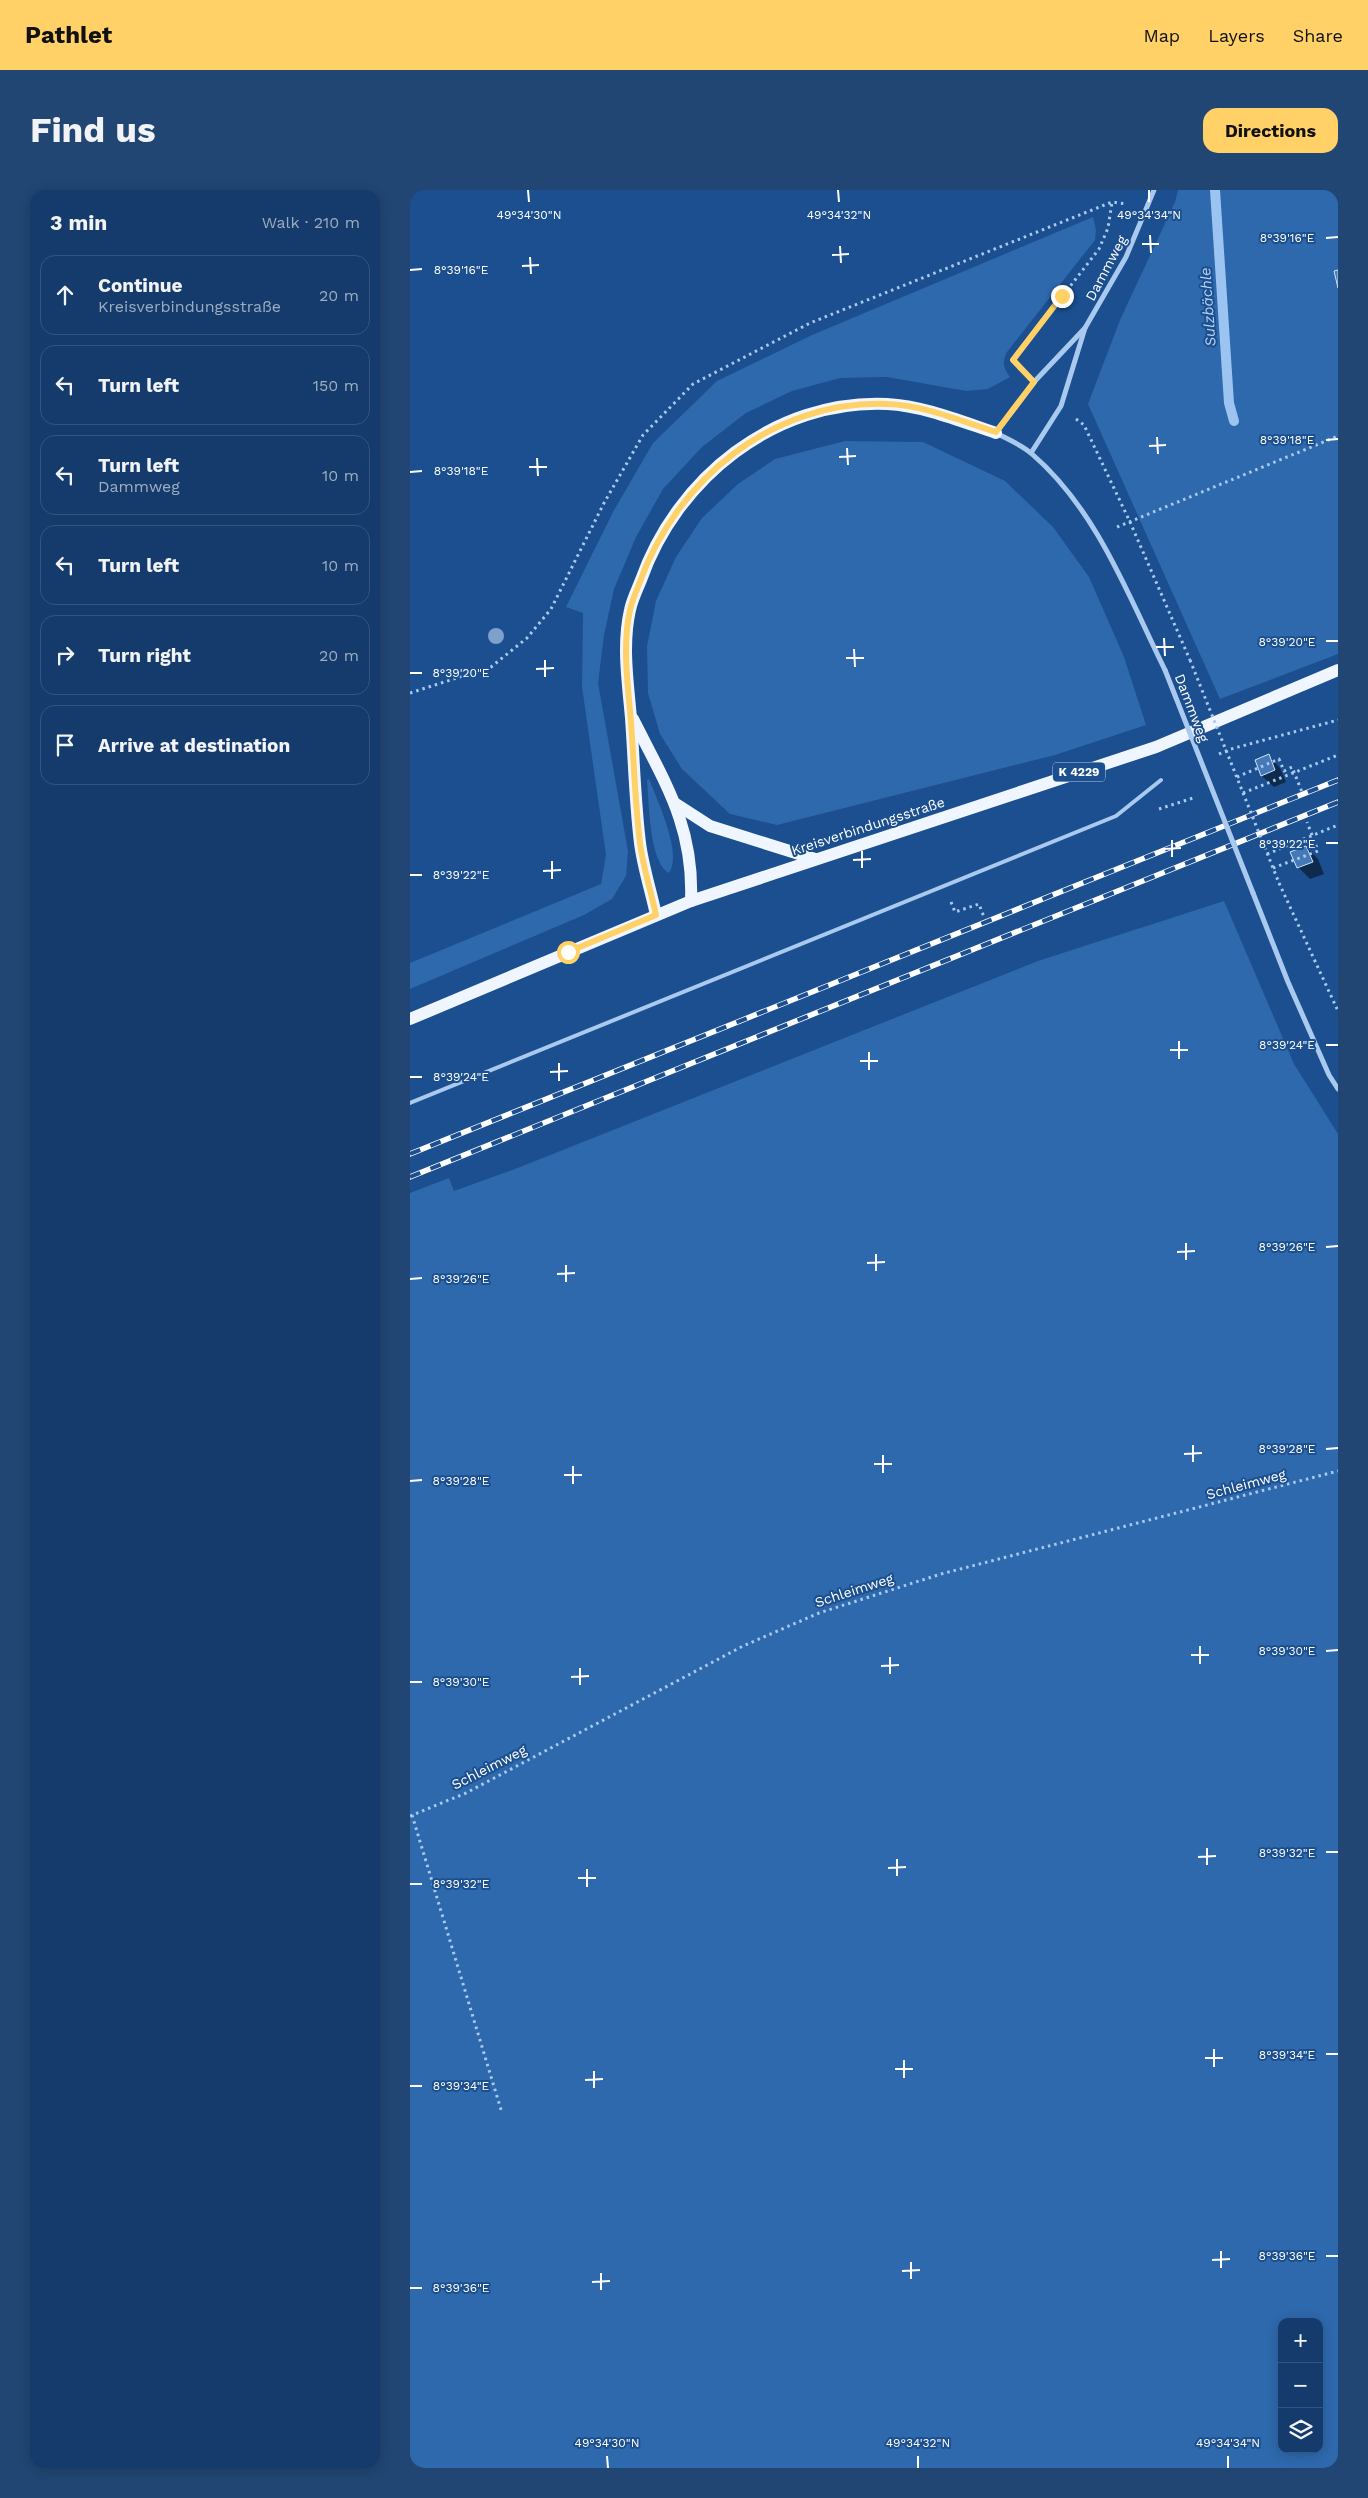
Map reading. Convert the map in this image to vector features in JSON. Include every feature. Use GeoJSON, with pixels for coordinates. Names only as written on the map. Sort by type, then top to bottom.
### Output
{"type":"FeatureCollection","features":[{"type":"Feature","properties":{"kind":"main road"},"geometry":{"type":"LineString","coordinates":[[656,915],[640,844],[625,668],[630,610],[649,556],[679,506],[715,466],[757,437],[800,418],[844,406],[887,404],[929,410],[996,432]]}},
{"type":"Feature","properties":{"kind":"main road","name":"Kreisverbindungsstraße"},"geometry":{"type":"LineString","coordinates":[[410,1019],[692,901],[1156,747],[1338,670]]}},
{"type":"Feature","properties":{"kind":"main road"},"geometry":{"type":"LineString","coordinates":[[630,713],[676,804],[691,860],[692,901]]}},
{"type":"Feature","properties":{"kind":"main road"},"geometry":{"type":"LineString","coordinates":[[676,804],[710,826],[815,859]]}},
{"type":"Feature","properties":{"kind":"street","name":"Dammweg"},"geometry":{"type":"LineString","coordinates":[[1154,190],[1126,257],[1085,328],[1061,406],[1031,454],[1069,494],[1099,535],[1165,670],[1288,982],[1329,1075],[1338,1089]]}},
{"type":"Feature","properties":{"kind":"street","name":"Dammweg"},"geometry":{"type":"LineString","coordinates":[[996,432],[1034,382],[1085,328]]}},
{"type":"Feature","properties":{"kind":"street"},"geometry":{"type":"LineString","coordinates":[[996,432],[1031,454]]}},
{"type":"Feature","properties":{"kind":"lane"},"geometry":{"type":"LineString","coordinates":[[410,1103],[1116,816],[1161,780]]}},
{"type":"Feature","properties":{"kind":"path"},"geometry":{"type":"LineString","coordinates":[[1034,382],[1013,360],[1099,249],[1108,228],[1112,202]]}},
{"type":"Feature","properties":{"kind":"path"},"geometry":{"type":"LineString","coordinates":[[1061,406],[1084,425],[1130,522],[1190,660],[1278,883],[1338,1011]]}},
{"type":"Feature","properties":{"kind":"path"},"geometry":{"type":"LineString","coordinates":[[1099,535],[1338,436]]}},
{"type":"Feature","properties":{"kind":"path"},"geometry":{"type":"LineString","coordinates":[[1214,756],[1231,749],[1338,720]]}},
{"type":"Feature","properties":{"kind":"path"},"geometry":{"type":"LineString","coordinates":[[1243,793],[1338,755]]}},
{"type":"Feature","properties":{"kind":"path"},"geometry":{"type":"LineString","coordinates":[[1237,777],[1279,759],[1284,770],[1292,767],[1302,792]]}},
{"type":"Feature","properties":{"kind":"path"},"geometry":{"type":"LineString","coordinates":[[1170,806],[1193,798],[1196,806]]}},
{"type":"Feature","properties":{"kind":"path"},"geometry":{"type":"LineString","coordinates":[[1273,868],[1318,851],[1307,822]]}},
{"type":"Feature","properties":{"kind":"path"},"geometry":{"type":"LineString","coordinates":[[1268,854],[1338,825]]}},
{"type":"Feature","properties":{"kind":"path"},"geometry":{"type":"LineString","coordinates":[[952,903],[955,912],[979,904],[984,916]]}},
{"type":"Feature","properties":{"kind":"path","name":"Schleimweg"},"geometry":{"type":"LineString","coordinates":[[411,1816],[466,1793],[743,1646],[819,1613],[941,1574],[1338,1471]]}},
{"type":"Feature","properties":{"kind":"path"},"geometry":{"type":"LineString","coordinates":[[411,1816],[502,2112]]}},
{"type":"Feature","properties":{"kind":"shaded area"},"geometry":{"type":"Polygon","coordinates":[[[1178,190],[1338,190],[1338,654],[1220,699],[1088,404],[1120,320],[1175,202],[1178,190]]]}},
{"type":"Feature","properties":{"kind":"shaded area"},"geometry":{"type":"Polygon","coordinates":[[[1093,217],[1096,230],[1095,240],[1007,352],[1004,365],[1010,377],[988,389],[966,391],[887,377],[840,378],[792,391],[746,413],[702,447],[663,489],[636,537],[614,589],[604,635],[598,683],[628,851],[626,876],[612,899],[584,915],[410,989],[410,963],[601,884],[606,855],[582,687],[583,613],[566,607],[613,512],[653,443],[717,381],[812,335],[1093,217]]]}},
{"type":"Feature","properties":{"kind":"shaded area"},"geometry":{"type":"Polygon","coordinates":[[[845,441],[923,442],[1005,481],[1053,527],[1089,577],[1124,657],[1146,725],[1055,755],[777,825],[730,814],[682,769],[660,734],[648,693],[647,646],[656,601],[676,557],[702,518],[738,484],[775,459],[845,441]]]}},
{"type":"Feature","properties":{"kind":"shaded area"},"geometry":{"type":"Polygon","coordinates":[[[649,779],[663,813],[671,840],[673,853],[669,873],[662,867],[657,857],[651,830],[647,780],[649,779]]]}},
{"type":"Feature","properties":{"kind":"shaded area"},"geometry":{"type":"Polygon","coordinates":[[[1224,901],[1294,1064],[1338,1134],[1338,2468],[410,2468],[410,1193],[449,1178],[454,1191],[515,1169],[1038,961],[1224,901]]]}},
{"type":"Feature","properties":{"kind":"building"},"geometry":{"type":"Polygon","coordinates":[[[1338,270],[1338,288],[1334,271],[1338,270]]]}},
{"type":"Feature","properties":{"kind":"building"},"geometry":{"type":"Polygon","coordinates":[[[1269,754],[1275,770],[1261,776],[1255,760],[1269,754]]]}},
{"type":"Feature","properties":{"kind":"building"},"geometry":{"type":"Polygon","coordinates":[[[1306,846],[1313,862],[1297,868],[1290,852],[1306,846]]]}},
{"type":"Feature","properties":{"kind":"waterway","name":"Sulzbächle"},"geometry":{"type":"LineString","coordinates":[[1215,190],[1229,403],[1234,421]]}},
{"type":"Feature","properties":{"kind":"railway"},"geometry":{"type":"LineString","coordinates":[[410,1154],[1338,780]]}},
{"type":"Feature","properties":{"kind":"railway"},"geometry":{"type":"LineString","coordinates":[[410,1177],[1338,802]]}},
{"type":"Feature","properties":{"kind":"route"},"geometry":{"type":"LineString","coordinates":[[568,952],[656,915],[640,844],[625,668],[630,610],[649,556],[679,506],[715,466],[757,437],[800,418],[844,406],[887,404],[929,410],[996,432],[1034,382],[1013,360],[1062,296]]}}]}
